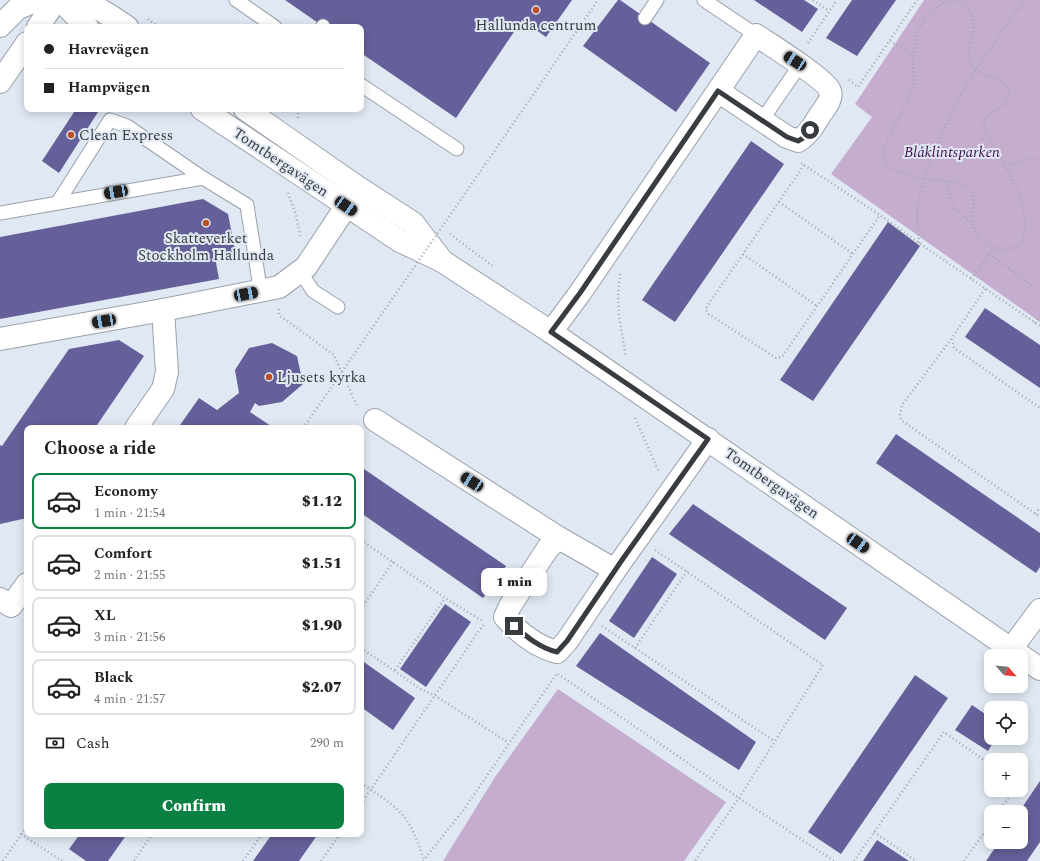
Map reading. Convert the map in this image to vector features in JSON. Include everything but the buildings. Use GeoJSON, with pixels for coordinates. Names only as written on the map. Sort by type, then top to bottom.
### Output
{"type":"FeatureCollection","features":[{"type":"Feature","properties":{"kind":"street"},"geometry":{"type":"LineString","coordinates":[[0,9],[5,0]]}},
{"type":"Feature","properties":{"kind":"street"},"geometry":{"type":"LineString","coordinates":[[0,26],[18,8],[38,0]]}},
{"type":"Feature","properties":{"kind":"street"},"geometry":{"type":"LineString","coordinates":[[40,24],[56,0]]}},
{"type":"Feature","properties":{"kind":"street"},"geometry":{"type":"LineString","coordinates":[[63,0],[68,8],[83,24]]}},
{"type":"Feature","properties":{"kind":"street"},"geometry":{"type":"LineString","coordinates":[[76,0],[112,14]]}},
{"type":"Feature","properties":{"kind":"street"},"geometry":{"type":"LineString","coordinates":[[551,332],[580,293],[718,91],[756,36],[798,63],[826,84],[831,91],[830,100],[805,137],[798,151],[787,137],[718,91]]}},
{"type":"Feature","properties":{"kind":"street"},"geometry":{"type":"LineString","coordinates":[[0,82],[24,47]]}},
{"type":"Feature","properties":{"kind":"street"},"geometry":{"type":"LineString","coordinates":[[0,96],[24,68]]}},
{"type":"Feature","properties":{"kind":"street","name":"Tomtbergavägen"},"geometry":{"type":"LineString","coordinates":[[206,112],[400,241],[442,261],[551,332],[1011,649]]}},
{"type":"Feature","properties":{"kind":"street","name":"Tomtbergavägen"},"geometry":{"type":"LineString","coordinates":[[256,112],[359,188],[413,223],[442,261]]}},
{"type":"Feature","properties":{"kind":"street"},"geometry":{"type":"LineString","coordinates":[[0,339],[163,310],[269,289],[306,267],[359,188]]}},
{"type":"Feature","properties":{"kind":"street"},"geometry":{"type":"LineString","coordinates":[[138,425],[163,389],[167,372],[163,310]]}},
{"type":"Feature","properties":{"kind":"street"},"geometry":{"type":"LineString","coordinates":[[368,416],[559,538],[615,570]]}},
{"type":"Feature","properties":{"kind":"street"},"geometry":{"type":"LineString","coordinates":[[557,662],[567,641],[615,570],[708,439]]}},
{"type":"Feature","properties":{"kind":"street"},"geometry":{"type":"LineString","coordinates":[[557,662],[549,650],[537,644],[514,626],[506,617],[510,606],[548,548],[559,538]]}},
{"type":"Feature","properties":{"kind":"street"},"geometry":{"type":"LineString","coordinates":[[0,599],[11,606],[24,588]]}},
{"type":"Feature","properties":{"kind":"street"},"geometry":{"type":"LineString","coordinates":[[1011,649],[1040,610]]}},
{"type":"Feature","properties":{"kind":"street","name":"Tomtbergavägen"},"geometry":{"type":"LineString","coordinates":[[1028,661],[1040,669]]}},
{"type":"Feature","properties":{"kind":"lane"},"geometry":{"type":"LineString","coordinates":[[236,0],[271,24]]}},
{"type":"Feature","properties":{"kind":"lane"},"geometry":{"type":"LineString","coordinates":[[645,18],[657,0]]}},
{"type":"Feature","properties":{"kind":"lane"},"geometry":{"type":"LineString","coordinates":[[704,0],[756,36]]}},
{"type":"Feature","properties":{"kind":"lane"},"geometry":{"type":"LineString","coordinates":[[762,120],[798,63]]}},
{"type":"Feature","properties":{"kind":"lane"},"geometry":{"type":"LineString","coordinates":[[364,87],[457,149]]}},
{"type":"Feature","properties":{"kind":"lane"},"geometry":{"type":"LineString","coordinates":[[244,138],[256,112]]}},
{"type":"Feature","properties":{"kind":"lane"},"geometry":{"type":"LineString","coordinates":[[58,202],[110,120],[127,126],[203,178],[247,205],[254,257],[258,272],[269,289]]}},
{"type":"Feature","properties":{"kind":"lane"},"geometry":{"type":"LineString","coordinates":[[0,213],[203,178]]}},
{"type":"Feature","properties":{"kind":"lane"},"geometry":{"type":"LineString","coordinates":[[300,271],[313,291],[338,307]]}},
{"type":"Feature","properties":{"kind":"path"},"geometry":{"type":"LineString","coordinates":[[305,425],[598,0]]}},
{"type":"Feature","properties":{"kind":"path"},"geometry":{"type":"LineString","coordinates":[[813,0],[829,11]]}},
{"type":"Feature","properties":{"kind":"path"},"geometry":{"type":"LineString","coordinates":[[798,63],[837,0]]}},
{"type":"Feature","properties":{"kind":"path"},"geometry":{"type":"LineString","coordinates":[[846,78],[858,86],[917,0]]}},
{"type":"Feature","properties":{"kind":"path"},"geometry":{"type":"LineString","coordinates":[[1013,170],[986,136],[984,129],[988,116],[1006,101],[1009,94],[1008,89],[998,80],[975,70],[971,65],[969,57],[974,31],[973,20],[968,9],[959,2],[954,0],[946,1],[925,19],[917,32],[913,56],[914,87],[886,141],[883,154],[888,165],[896,172],[965,185],[971,189],[973,192],[974,201],[972,222],[978,238],[986,244],[993,248],[1011,249],[1023,243],[1028,237]]}},
{"type":"Feature","properties":{"kind":"path"},"geometry":{"type":"LineString","coordinates":[[919,244],[917,217],[918,205],[924,178],[933,154],[962,92],[975,70],[1024,0]]}},
{"type":"Feature","properties":{"kind":"path"},"geometry":{"type":"LineString","coordinates":[[890,41],[913,56]]}},
{"type":"Feature","properties":{"kind":"path"},"geometry":{"type":"LineString","coordinates":[[798,151],[804,165],[880,215],[919,244],[1040,326]]}},
{"type":"Feature","properties":{"kind":"path"},"geometry":{"type":"LineString","coordinates":[[798,151],[804,165]]}},
{"type":"Feature","properties":{"kind":"path"},"geometry":{"type":"LineString","coordinates":[[1010,165],[1029,158],[1040,161]]}},
{"type":"Feature","properties":{"kind":"path"},"geometry":{"type":"LineString","coordinates":[[804,165],[706,308],[707,313],[776,358],[782,357],[880,215]]}},
{"type":"Feature","properties":{"kind":"path"},"geometry":{"type":"LineString","coordinates":[[946,182],[953,205],[961,215],[972,222]]}},
{"type":"Feature","properties":{"kind":"path"},"geometry":{"type":"LineString","coordinates":[[288,193],[296,215],[301,242]]}},
{"type":"Feature","properties":{"kind":"path"},"geometry":{"type":"LineString","coordinates":[[779,202],[853,254]]}},
{"type":"Feature","properties":{"kind":"path"},"geometry":{"type":"LineString","coordinates":[[971,279],[993,248]]}},
{"type":"Feature","properties":{"kind":"path"},"geometry":{"type":"LineString","coordinates":[[743,254],[817,306]]}},
{"type":"Feature","properties":{"kind":"path"},"geometry":{"type":"LineString","coordinates":[[989,254],[1040,291]]}},
{"type":"Feature","properties":{"kind":"path"},"geometry":{"type":"LineString","coordinates":[[620,354],[626,359],[619,316],[618,297],[621,268]]}},
{"type":"Feature","properties":{"kind":"path"},"geometry":{"type":"LineString","coordinates":[[269,289],[279,315],[334,355],[356,407],[368,416]]}},
{"type":"Feature","properties":{"kind":"path"},"geometry":{"type":"LineString","coordinates":[[986,289],[952,338],[902,405],[900,415],[902,420],[1040,517]]}},
{"type":"Feature","properties":{"kind":"path"},"geometry":{"type":"LineString","coordinates":[[1035,323],[1040,316]]}},
{"type":"Feature","properties":{"kind":"path"},"geometry":{"type":"LineString","coordinates":[[952,338],[954,348],[1040,408]]}},
{"type":"Feature","properties":{"kind":"path"},"geometry":{"type":"LineString","coordinates":[[633,414],[660,475]]}},
{"type":"Feature","properties":{"kind":"path"},"geometry":{"type":"LineString","coordinates":[[1036,514],[1040,507]]}},
{"type":"Feature","properties":{"kind":"path"},"geometry":{"type":"LineString","coordinates":[[364,542],[445,598],[486,623],[478,632],[434,695],[364,800]]}},
{"type":"Feature","properties":{"kind":"path"},"geometry":{"type":"LineString","coordinates":[[651,547],[823,665],[739,798],[695,861]]}},
{"type":"Feature","properties":{"kind":"path"},"geometry":{"type":"LineString","coordinates":[[364,605],[393,562]]}},
{"type":"Feature","properties":{"kind":"path"},"geometry":{"type":"LineString","coordinates":[[635,648],[687,571]]}},
{"type":"Feature","properties":{"kind":"path"},"geometry":{"type":"LineString","coordinates":[[395,670],[445,598]]}},
{"type":"Feature","properties":{"kind":"path"},"geometry":{"type":"LineString","coordinates":[[598,624],[774,741]]}},
{"type":"Feature","properties":{"kind":"path"},"geometry":{"type":"LineString","coordinates":[[364,650],[422,690],[434,695],[509,743]]}},
{"type":"Feature","properties":{"kind":"path"},"geometry":{"type":"LineString","coordinates":[[424,860],[465,808],[509,743],[557,662],[739,798],[834,861]]}},
{"type":"Feature","properties":{"kind":"path"},"geometry":{"type":"LineString","coordinates":[[854,861],[944,732],[984,760]]}},
{"type":"Feature","properties":{"kind":"path"},"geometry":{"type":"LineString","coordinates":[[364,785],[387,801],[402,814],[413,830],[424,860]]}},
{"type":"Feature","properties":{"kind":"path"},"geometry":{"type":"LineString","coordinates":[[3,861],[24,830]]}},
{"type":"Feature","properties":{"kind":"path"},"geometry":{"type":"LineString","coordinates":[[874,832],[916,861]]}},
{"type":"Feature","properties":{"kind":"path"},"geometry":{"type":"LineString","coordinates":[[964,861],[984,833]]}},
{"type":"Feature","properties":{"kind":"path"},"geometry":{"type":"LineString","coordinates":[[26,837],[62,861]]}},
{"type":"Feature","properties":{"kind":"path"},"geometry":{"type":"LineString","coordinates":[[136,860],[150,837]]}},
{"type":"Feature","properties":{"kind":"path"},"geometry":{"type":"LineString","coordinates":[[243,861],[260,837]]}},
{"type":"Feature","properties":{"kind":"path"},"geometry":{"type":"LineString","coordinates":[[321,861],[338,837]]}},
{"type":"Feature","properties":{"kind":"green space","name":"Blåklintsparken"},"geometry":{"type":"Polygon","coordinates":[[[924,0],[1040,0],[1040,322],[831,174],[872,117],[855,104],[924,0]]]}},
{"type":"Feature","properties":{"kind":"green space"},"geometry":{"type":"Polygon","coordinates":[[[558,689],[726,802],[684,861],[443,861],[495,777],[558,689]]]}},
{"type":"Feature","properties":{"kind":"place","name":"Hallunda centrum"},"geometry":{"type":"Point","coordinates":[536,10]}},
{"type":"Feature","properties":{"kind":"place","name":"Clean Express"},"geometry":{"type":"Point","coordinates":[71,135]}},
{"type":"Feature","properties":{"kind":"place","name":"Skatteverket Stockholm Hallunda"},"geometry":{"type":"Point","coordinates":[206,223]}},
{"type":"Feature","properties":{"kind":"place","name":"Ljusets kyrka"},"geometry":{"type":"Point","coordinates":[269,377]}},
{"type":"Feature","properties":{"kind":"route"},"geometry":{"type":"LineString","coordinates":[[514,626],[537,644],[557,652],[567,641],[622,560],[708,439],[551,332],[580,293],[718,91],[787,137],[798,141],[805,137],[810,130]]}}]}
